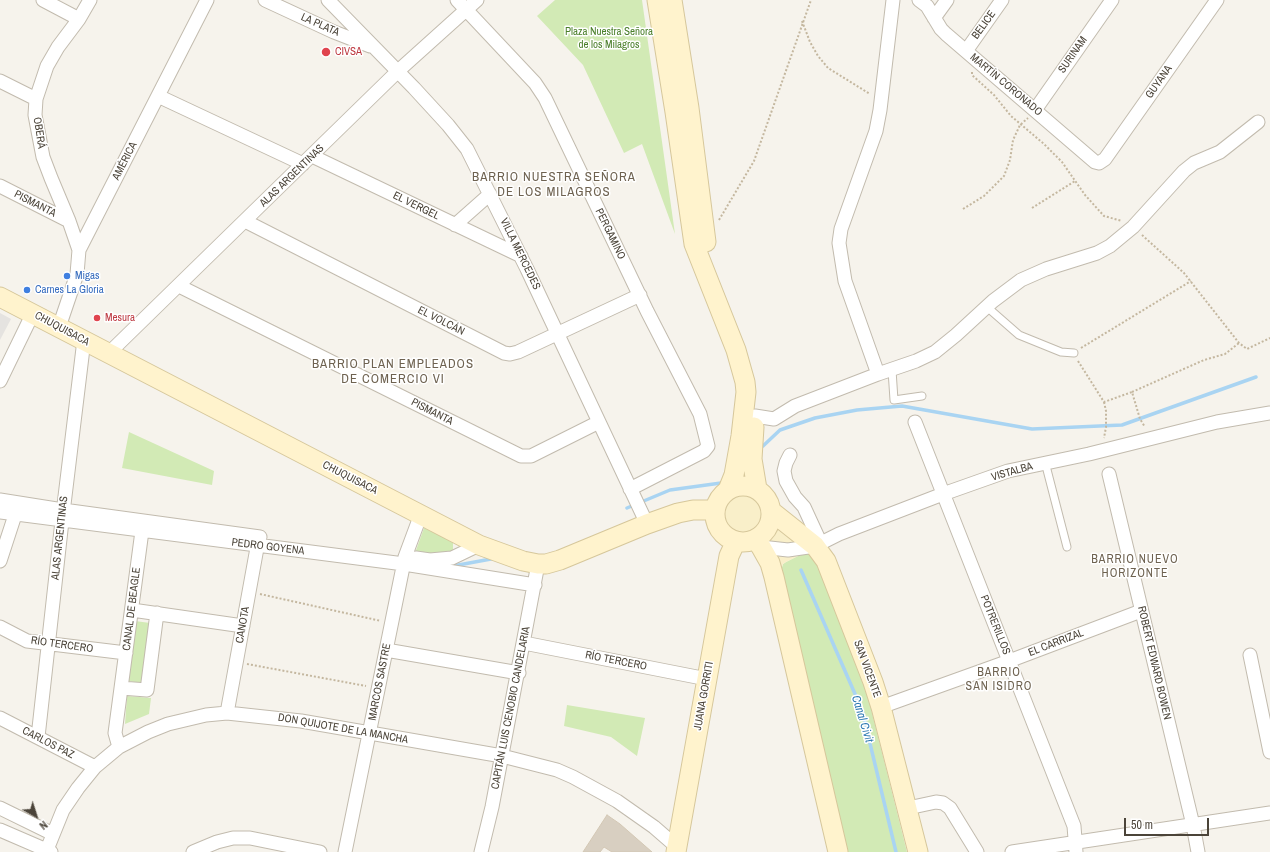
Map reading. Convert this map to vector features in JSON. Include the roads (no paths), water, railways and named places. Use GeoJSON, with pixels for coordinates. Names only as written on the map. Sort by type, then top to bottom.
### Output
{"type":"FeatureCollection","features":[{"type":"Feature","properties":{"kind":"main road"},"geometry":{"type":"LineString","coordinates":[[657,0],[694,244],[736,350],[745,382],[746,392],[736,468],[728,490]]}},
{"type":"Feature","properties":{"kind":"main road"},"geometry":{"type":"LineString","coordinates":[[672,0],[693,138],[705,236],[710,254],[754,367],[758,389],[752,459],[757,489]]}},
{"type":"Feature","properties":{"kind":"main road","name":"CHUQUISACA"},"geometry":{"type":"LineString","coordinates":[[0,297],[480,545],[523,561],[538,564],[560,560],[638,506],[678,512],[715,510]]}},
{"type":"Feature","properties":{"kind":"main road"},"geometry":{"type":"LineString","coordinates":[[751,542],[764,533],[771,518],[771,511],[767,498],[757,489],[743,485],[728,490],[721,496],[715,510],[716,523],[721,531],[728,537],[751,542],[770,563],[838,852]]}},
{"type":"Feature","properties":{"kind":"main road","name":"SAN VICENTE"},"geometry":{"type":"LineString","coordinates":[[771,511],[818,545],[826,561],[873,682],[881,707],[918,852]]}},
{"type":"Feature","properties":{"kind":"main road","name":"JUANA GORRITI"},"geometry":{"type":"LineString","coordinates":[[676,849],[729,556],[751,542]]}},
{"type":"Feature","properties":{"kind":"street"},"geometry":{"type":"LineString","coordinates":[[43,0],[79,19]]}},
{"type":"Feature","properties":{"kind":"street","name":"OBERÁ"},"geometry":{"type":"LineString","coordinates":[[79,250],[43,157],[35,116],[36,99],[43,75],[52,57],[79,19],[90,0]]}},
{"type":"Feature","properties":{"kind":"street","name":"AMÉRICA"},"geometry":{"type":"LineString","coordinates":[[59,327],[77,274],[79,250],[207,0]]}},
{"type":"Feature","properties":{"kind":"street","name":"LA PLATA"},"geometry":{"type":"LineString","coordinates":[[265,0],[334,32],[376,48]]}},
{"type":"Feature","properties":{"kind":"street","name":"VILLA MERCEDES"},"geometry":{"type":"LineString","coordinates":[[328,0],[398,71],[460,139],[467,149],[558,333],[638,506]]}},
{"type":"Feature","properties":{"kind":"street","name":"PERGAMINO"},"geometry":{"type":"LineString","coordinates":[[457,0],[535,83],[545,98],[640,295],[700,414],[708,446],[638,506]]}},
{"type":"Feature","properties":{"kind":"street","name":"ALAS ARGENTINAS"},"geometry":{"type":"LineString","coordinates":[[109,354],[398,71],[476,0]]}},
{"type":"Feature","properties":{"kind":"street"},"geometry":{"type":"LineString","coordinates":[[878,374],[845,282],[839,243],[841,229],[876,130],[893,0]]}},
{"type":"Feature","properties":{"kind":"street","name":"MARTÍN CORONADO"},"geometry":{"type":"LineString","coordinates":[[919,0],[926,6],[946,34],[1095,162],[1099,163]]}},
{"type":"Feature","properties":{"kind":"street"},"geometry":{"type":"LineString","coordinates":[[934,18],[947,0]]}},
{"type":"Feature","properties":{"kind":"street","name":"BELICE"},"geometry":{"type":"LineString","coordinates":[[966,51],[1002,0]]}},
{"type":"Feature","properties":{"kind":"street","name":"SURINAM"},"geometry":{"type":"LineString","coordinates":[[1035,110],[1112,0]]}},
{"type":"Feature","properties":{"kind":"street","name":"GUYANA"},"geometry":{"type":"LineString","coordinates":[[1099,163],[1105,159],[1217,0]]}},
{"type":"Feature","properties":{"kind":"street"},"geometry":{"type":"LineString","coordinates":[[0,80],[36,99]]}},
{"type":"Feature","properties":{"kind":"street","name":"EL VERGEL"},"geometry":{"type":"LineString","coordinates":[[158,96],[308,160],[521,256]]}},
{"type":"Feature","properties":{"kind":"street"},"geometry":{"type":"LineString","coordinates":[[756,416],[774,419],[796,406],[878,374],[916,362],[934,352],[956,335],[987,307],[1022,280],[1046,269],[1098,253],[1110,246],[1133,227],[1184,171],[1194,163],[1220,152],[1258,122]]}},
{"type":"Feature","properties":{"kind":"street","name":"PISMANTA"},"geometry":{"type":"LineString","coordinates":[[0,186],[69,221]]}},
{"type":"Feature","properties":{"kind":"street"},"geometry":{"type":"LineString","coordinates":[[455,225],[490,194]]}},
{"type":"Feature","properties":{"kind":"street","name":"EL VOLCÁN"},"geometry":{"type":"LineString","coordinates":[[245,221],[504,353],[510,354],[518,352],[640,295]]}},
{"type":"Feature","properties":{"kind":"street","name":"PISMANTA"},"geometry":{"type":"LineString","coordinates":[[179,286],[521,456],[531,456],[599,422]]}},
{"type":"Feature","properties":{"kind":"street"},"geometry":{"type":"LineString","coordinates":[[0,381],[33,313]]}},
{"type":"Feature","properties":{"kind":"street","name":"ALAS ARGENTINAS"},"geometry":{"type":"LineString","coordinates":[[38,737],[62,515],[84,340]]}},
{"type":"Feature","properties":{"kind":"street","name":"VISTALBA"},"geometry":{"type":"LineString","coordinates":[[751,542],[788,550],[818,545],[839,534],[1008,471],[1102,451],[1217,422],[1270,413]]}},
{"type":"Feature","properties":{"kind":"street","name":"POTRERILLOS"},"geometry":{"type":"LineString","coordinates":[[914,422],[1010,661],[1074,826],[1075,847]]}},
{"type":"Feature","properties":{"kind":"street","name":"SAN VICENTE"},"geometry":{"type":"LineString","coordinates":[[790,455],[784,471],[786,481],[795,497],[804,507],[818,545]]}},
{"type":"Feature","properties":{"kind":"street","name":"ROBERT EDWARD BOWEN"},"geometry":{"type":"LineString","coordinates":[[1109,474],[1198,852]]}},
{"type":"Feature","properties":{"kind":"street","name":"PEDRO GOYENA"},"geometry":{"type":"LineString","coordinates":[[0,500],[62,515],[142,531],[258,541]]}},
{"type":"Feature","properties":{"kind":"street","name":"PEDRO GOYENA"},"geometry":{"type":"LineString","coordinates":[[0,512],[15,515],[62,515],[405,561],[535,585]]}},
{"type":"Feature","properties":{"kind":"street","name":"MARCOS SASTRE"},"geometry":{"type":"LineString","coordinates":[[345,852],[405,561],[420,514]]}},
{"type":"Feature","properties":{"kind":"street"},"geometry":{"type":"LineString","coordinates":[[0,561],[15,515]]}},
{"type":"Feature","properties":{"kind":"street","name":"CANAL DE BEAGLE"},"geometry":{"type":"LineString","coordinates":[[120,747],[116,733],[142,531]]}},
{"type":"Feature","properties":{"kind":"street","name":"CANOTA"},"geometry":{"type":"LineString","coordinates":[[227,713],[258,541]]}},
{"type":"Feature","properties":{"kind":"street","name":"PEDRO GOYENA"},"geometry":{"type":"LineString","coordinates":[[405,561],[443,560],[452,558],[480,545]]}},
{"type":"Feature","properties":{"kind":"street","name":"CAPITÁN LUIS CENOBIO CANDELARIA"},"geometry":{"type":"LineString","coordinates":[[481,852],[492,807],[519,673],[538,564]]}},
{"type":"Feature","properties":{"kind":"street"},"geometry":{"type":"LineString","coordinates":[[132,610],[243,626]]}},
{"type":"Feature","properties":{"kind":"street","name":"EL CARRIZAL"},"geometry":{"type":"LineString","coordinates":[[881,707],[1010,661],[1141,611]]}},
{"type":"Feature","properties":{"kind":"street"},"geometry":{"type":"LineString","coordinates":[[122,688],[147,690],[157,613]]}},
{"type":"Feature","properties":{"kind":"street","name":"RÍO TERCERO"},"geometry":{"type":"LineString","coordinates":[[0,627],[27,641],[126,653]]}},
{"type":"Feature","properties":{"kind":"street","name":"RÍO TERCERO"},"geometry":{"type":"LineString","coordinates":[[524,643],[707,678]]}},
{"type":"Feature","properties":{"kind":"street"},"geometry":{"type":"LineString","coordinates":[[386,650],[519,673]]}},
{"type":"Feature","properties":{"kind":"street"},"geometry":{"type":"LineString","coordinates":[[1250,655],[1266,714],[1270,752]]}},
{"type":"Feature","properties":{"kind":"street","name":"DON QUIJOTE DE LA MANCHA"},"geometry":{"type":"LineString","coordinates":[[48,851],[53,834],[64,810],[78,788],[95,767],[120,747],[148,732],[183,719],[227,713],[301,721],[502,756],[557,770],[589,785],[635,813],[654,827],[676,849]]}},
{"type":"Feature","properties":{"kind":"street","name":"CARLOS PAZ"},"geometry":{"type":"LineString","coordinates":[[0,718],[95,767]]}},
{"type":"Feature","properties":{"kind":"street"},"geometry":{"type":"LineString","coordinates":[[908,808],[936,802],[943,803],[950,808],[977,852]]}},
{"type":"Feature","properties":{"kind":"street"},"geometry":{"type":"LineString","coordinates":[[0,808],[53,834]]}},
{"type":"Feature","properties":{"kind":"street"},"geometry":{"type":"LineString","coordinates":[[1012,852],[1075,847],[1192,825],[1270,813]]}},
{"type":"Feature","properties":{"kind":"street"},"geometry":{"type":"LineString","coordinates":[[0,830],[48,851]]}},
{"type":"Feature","properties":{"kind":"street"},"geometry":{"type":"LineString","coordinates":[[193,852],[217,842],[232,838],[250,838],[320,852]]}},
{"type":"Feature","properties":{"kind":"lane"},"geometry":{"type":"LineString","coordinates":[[987,307],[1019,335],[1061,352],[1074,353]]}},
{"type":"Feature","properties":{"kind":"lane"},"geometry":{"type":"LineString","coordinates":[[892,370],[894,400],[922,396]]}},
{"type":"Feature","properties":{"kind":"lane"},"geometry":{"type":"LineString","coordinates":[[1046,462],[1067,547]]}},
{"type":"Feature","properties":{"kind":"waterway"},"geometry":{"type":"LineString","coordinates":[[763,446],[780,430],[815,418],[857,410],[902,406],[1032,429],[1122,425],[1256,377]]}},
{"type":"Feature","properties":{"kind":"waterway","name":"Canal Civit"},"geometry":{"type":"LineString","coordinates":[[627,508],[670,490],[721,483]]}},
{"type":"Feature","properties":{"kind":"waterway","name":"Canal Civit"},"geometry":{"type":"LineString","coordinates":[[453,566],[491,559]]}},
{"type":"Feature","properties":{"kind":"waterway","name":"Canal Civit"},"geometry":{"type":"LineString","coordinates":[[801,570],[862,710],[896,852]]}},
{"type":"Feature","properties":{"kind":"place","name":"CIVSA"},"geometry":{"type":"Point","coordinates":[326,52]}},
{"type":"Feature","properties":{"kind":"place","name":"Migas"},"geometry":{"type":"Point","coordinates":[67,276]}},
{"type":"Feature","properties":{"kind":"place","name":"Carnes La Gloria"},"geometry":{"type":"Point","coordinates":[27,290]}},
{"type":"Feature","properties":{"kind":"place","name":"Mesura"},"geometry":{"type":"Point","coordinates":[97,318]}},
{"type":"Feature","properties":{"kind":"district","name":"BARRIO NUESTRA SEÑORA DE LOS MILAGROS"},"geometry":{"type":"Point","coordinates":[554,186]}},
{"type":"Feature","properties":{"kind":"district","name":"BARRIO PLAN EMPLEADOS DE COMERCIO VI"},"geometry":{"type":"Point","coordinates":[393,372]}},
{"type":"Feature","properties":{"kind":"district","name":"BARRIO NUEVO HORIZONTE"},"geometry":{"type":"Point","coordinates":[1135,567]}},
{"type":"Feature","properties":{"kind":"district","name":"BARRIO SAN ISIDRO"},"geometry":{"type":"Point","coordinates":[999,680]}},
{"type":"Feature","properties":{"kind":"park label","name":"Plaza Nuestra Señora de los Milagros"},"geometry":{"type":"Point","coordinates":[609,38]}}]}
